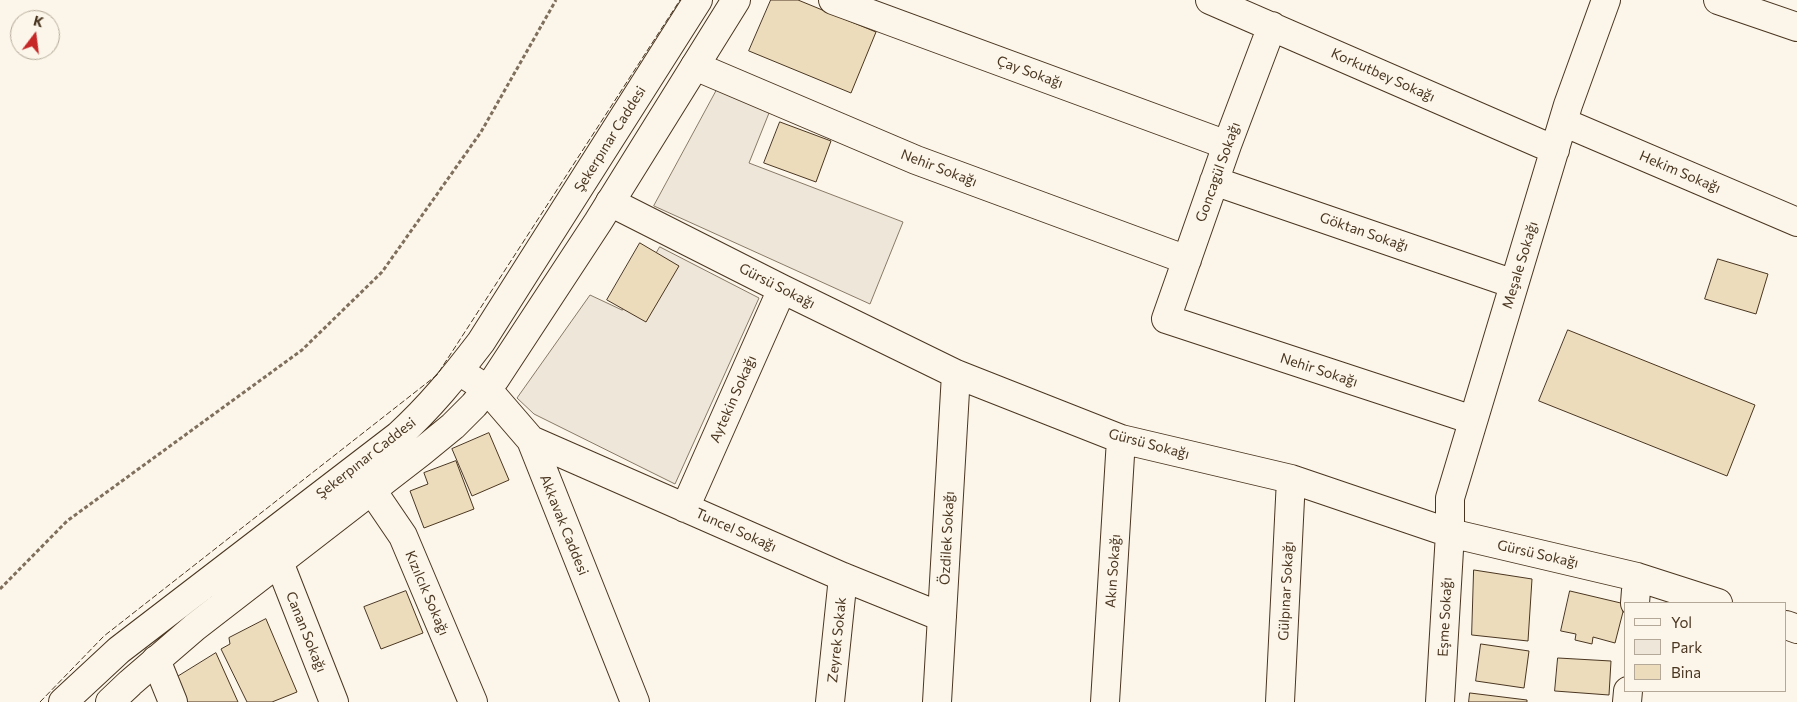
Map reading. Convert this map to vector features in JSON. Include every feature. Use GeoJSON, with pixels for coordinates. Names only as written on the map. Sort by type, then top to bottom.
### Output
{"type":"FeatureCollection","features":[{"type":"Feature","properties":{"kind":"street","name":"Şekerpınar Caddesi"},"geometry":{"type":"LineString","coordinates":[[63,702],[119,650],[398,436],[424,412],[459,371],[480,342],[698,0]]}},
{"type":"Feature","properties":{"kind":"street","name":"Şekerpınar Caddesi"},"geometry":{"type":"LineString","coordinates":[[110,702],[195,626],[453,426],[487,390],[610,202],[736,0]]}},
{"type":"Feature","properties":{"kind":"street","name":"Çay Sokağı"},"geometry":{"type":"LineString","coordinates":[[833,0],[1227,145]]}},
{"type":"Feature","properties":{"kind":"street","name":"Korkutbey Sokağı"},"geometry":{"type":"LineString","coordinates":[[1210,0],[1554,150]]}},
{"type":"Feature","properties":{"kind":"street","name":"Meşale Sokağı"},"geometry":{"type":"LineString","coordinates":[[1450,533],[1450,498],[1554,150],[1606,0]]}},
{"type":"Feature","properties":{"kind":"street"},"geometry":{"type":"LineString","coordinates":[[1718,0],[1797,27]]}},
{"type":"Feature","properties":{"kind":"street","name":"Goncagül Sokağı"},"geometry":{"type":"LineString","coordinates":[[1166,319],[1227,145],[1272,26]]}},
{"type":"Feature","properties":{"kind":"street","name":"Nehir Sokağı"},"geometry":{"type":"LineString","coordinates":[[695,66],[916,160],[1187,260]]}},
{"type":"Feature","properties":{"kind":"street","name":"Hekim Sokağı"},"geometry":{"type":"LineString","coordinates":[[1563,122],[1797,222]]}},
{"type":"Feature","properties":{"kind":"street","name":"Göktan Sokağı"},"geometry":{"type":"LineString","coordinates":[[1214,181],[1514,284]]}},
{"type":"Feature","properties":{"kind":"street","name":"Gürsü Sokağı"},"geometry":{"type":"LineString","coordinates":[[610,202],[956,374],[1121,439],[1291,479],[1450,533],[1636,590],[1712,602]]}},
{"type":"Feature","properties":{"kind":"street","name":"Aytekin Sokağı"},"geometry":{"type":"LineString","coordinates":[[685,508],[782,289]]}},
{"type":"Feature","properties":{"kind":"street","name":"Nehir Sokağı"},"geometry":{"type":"LineString","coordinates":[[1166,319],[1473,420]]}},
{"type":"Feature","properties":{"kind":"street","name":"Akkavak Caddesi"},"geometry":{"type":"LineString","coordinates":[[459,371],[487,390],[531,440],[635,702]]}},
{"type":"Feature","properties":{"kind":"street","name":"Özdilek Sokağı"},"geometry":{"type":"LineString","coordinates":[[937,702],[956,374]]}},
{"type":"Feature","properties":{"kind":"street","name":"Akın Sokağı"},"geometry":{"type":"LineString","coordinates":[[1105,702],[1121,439]]}},
{"type":"Feature","properties":{"kind":"street","name":"Tuncel Sokağı"},"geometry":{"type":"LineString","coordinates":[[531,440],[843,577],[942,616]]}},
{"type":"Feature","properties":{"kind":"street","name":"Gülpınar Sokağı"},"geometry":{"type":"LineString","coordinates":[[1280,702],[1291,479]]}},
{"type":"Feature","properties":{"kind":"street","name":"Kızılcık Sokağı"},"geometry":{"type":"LineString","coordinates":[[371,489],[403,536],[473,702]]}},
{"type":"Feature","properties":{"kind":"street","name":"Eşme Sokağı"},"geometry":{"type":"LineString","coordinates":[[1440,702],[1450,533]]}},
{"type":"Feature","properties":{"kind":"street","name":"Canan Sokağı"},"geometry":{"type":"LineString","coordinates":[[279,562],[334,702]]}},
{"type":"Feature","properties":{"kind":"street","name":"Zeyrek Sokak"},"geometry":{"type":"LineString","coordinates":[[830,702],[843,577]]}},
{"type":"Feature","properties":{"kind":"street"},"geometry":{"type":"LineString","coordinates":[[156,660],[173,702]]}},
{"type":"Feature","properties":{"kind":"path"},"geometry":{"type":"LineString","coordinates":[[0,589],[66,521],[302,350],[382,272],[481,132],[556,0]]}},
{"type":"Feature","properties":{"kind":"green space"},"geometry":{"type":"Polygon","coordinates":[[[719,86],[771,108],[749,163],[903,222],[870,304],[654,206],[719,86]]]}},
{"type":"Feature","properties":{"kind":"green space"},"geometry":{"type":"Polygon","coordinates":[[[660,247],[759,298],[675,484],[534,414],[517,398],[590,295],[622,310],[660,247]]]}},
{"type":"Feature","properties":{"kind":"building"},"geometry":{"type":"Polygon","coordinates":[[[771,0],[798,0],[876,32],[851,93],[749,51],[771,0]]]}},
{"type":"Feature","properties":{"kind":"building"},"geometry":{"type":"Polygon","coordinates":[[[780,122],[831,141],[816,182],[764,163],[780,122]]]}},
{"type":"Feature","properties":{"kind":"building"},"geometry":{"type":"Polygon","coordinates":[[[640,243],[679,266],[646,322],[607,300],[640,243]]]}},
{"type":"Feature","properties":{"kind":"building"},"geometry":{"type":"Polygon","coordinates":[[[1718,259],[1768,274],[1756,314],[1705,299],[1718,259]]]}},
{"type":"Feature","properties":{"kind":"building"},"geometry":{"type":"Polygon","coordinates":[[[1568,330],[1755,405],[1727,476],[1539,401],[1568,330]]]}},
{"type":"Feature","properties":{"kind":"building"},"geometry":{"type":"Polygon","coordinates":[[[489,433],[509,480],[472,496],[452,449],[489,433]]]}},
{"type":"Feature","properties":{"kind":"building"},"geometry":{"type":"Polygon","coordinates":[[[456,461],[474,509],[424,528],[410,491],[428,484],[424,473],[456,461]]]}},
{"type":"Feature","properties":{"kind":"building"},"geometry":{"type":"Polygon","coordinates":[[[1474,570],[1532,579],[1528,641],[1472,635],[1474,570]]]}},
{"type":"Feature","properties":{"kind":"building"},"geometry":{"type":"Polygon","coordinates":[[[406,591],[423,633],[381,649],[364,607],[406,591]]]}},
{"type":"Feature","properties":{"kind":"building"},"geometry":{"type":"Polygon","coordinates":[[[1570,591],[1624,604],[1615,643],[1593,637],[1592,644],[1575,640],[1576,634],[1561,631],[1570,591]]]}},
{"type":"Feature","properties":{"kind":"building"},"geometry":{"type":"Polygon","coordinates":[[[266,619],[297,692],[272,702],[247,702],[221,649],[230,644],[229,638],[266,619]]]}},
{"type":"Feature","properties":{"kind":"building"},"geometry":{"type":"Polygon","coordinates":[[[1481,644],[1529,651],[1524,688],[1476,681],[1481,644]]]}},
{"type":"Feature","properties":{"kind":"building"},"geometry":{"type":"Polygon","coordinates":[[[216,653],[238,702],[184,702],[174,679],[216,653]]]}},
{"type":"Feature","properties":{"kind":"building"},"geometry":{"type":"Polygon","coordinates":[[[1558,658],[1611,661],[1609,695],[1555,691],[1558,658]]]}},
{"type":"Feature","properties":{"kind":"building"},"geometry":{"type":"Polygon","coordinates":[[[1470,693],[1527,700],[1527,702],[1469,702],[1470,693]]]}},
{"type":"Feature","properties":{"kind":"fence"},"geometry":{"type":"LineString","coordinates":[[40,702],[104,636],[437,375],[680,0]]}}]}
